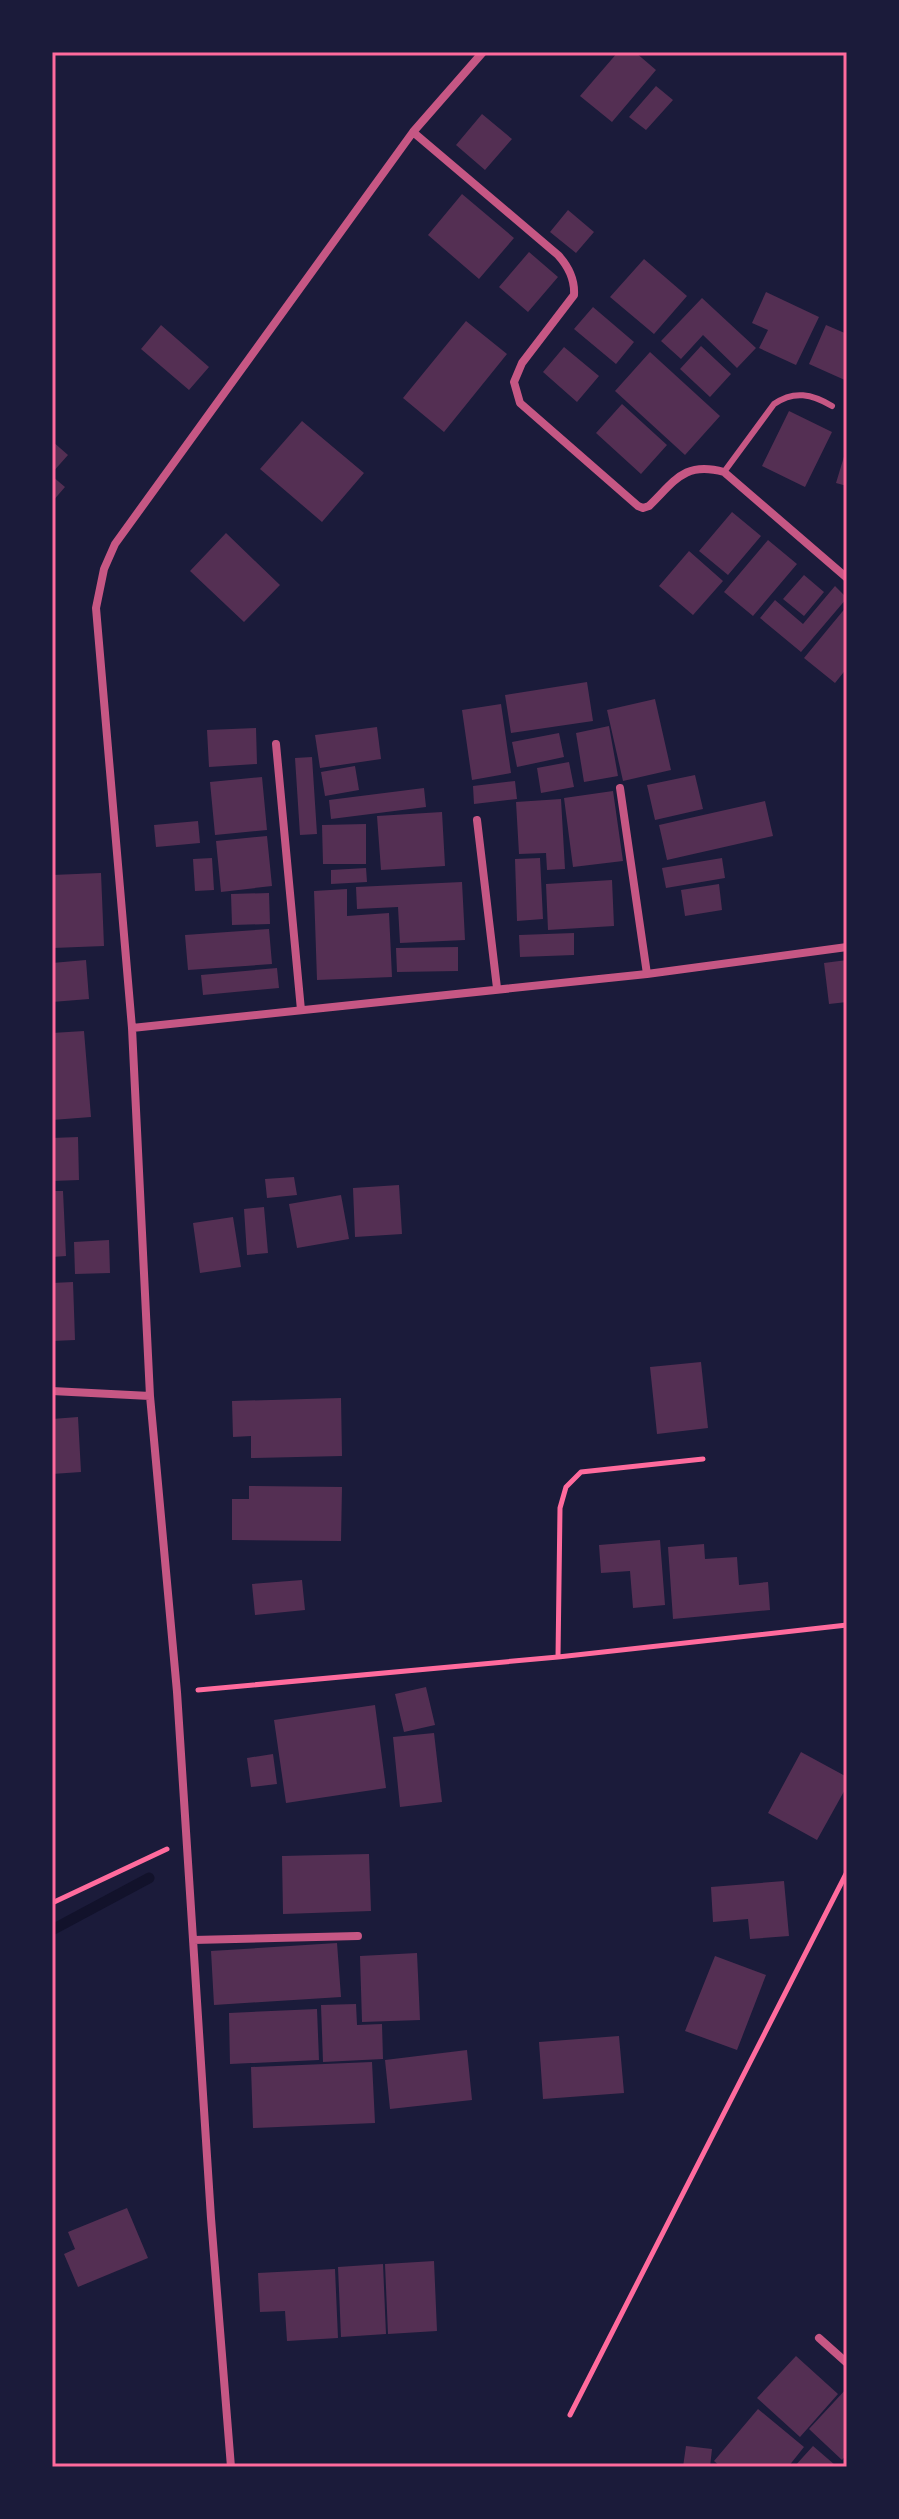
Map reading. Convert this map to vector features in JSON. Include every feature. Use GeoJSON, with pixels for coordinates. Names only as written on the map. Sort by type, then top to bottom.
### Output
{"type":"FeatureCollection","features":[{"type":"Feature","properties":{"kind":"street"},"geometry":{"type":"LineString","coordinates":[[231,2467],[211,2218],[177,1692],[150,1396],[132,1028],[96,608],[104,569],[115,544],[413,132],[483,52]]}},
{"type":"Feature","properties":{"kind":"street"},"geometry":{"type":"LineString","coordinates":[[413,132],[558,255],[567,264],[575,284],[574,295],[522,363],[514,382],[520,403],[643,508],[649,506],[675,478],[698,467],[724,472],[847,578]]}},
{"type":"Feature","properties":{"kind":"street"},"geometry":{"type":"LineString","coordinates":[[276,744],[301,1010]]}},
{"type":"Feature","properties":{"kind":"street"},"geometry":{"type":"LineString","coordinates":[[620,788],[647,974]]}},
{"type":"Feature","properties":{"kind":"street"},"geometry":{"type":"LineString","coordinates":[[477,820],[497,988]]}},
{"type":"Feature","properties":{"kind":"street"},"geometry":{"type":"LineString","coordinates":[[132,1028],[647,974],[847,947]]}},
{"type":"Feature","properties":{"kind":"street"},"geometry":{"type":"LineString","coordinates":[[52,1391],[150,1396]]}},
{"type":"Feature","properties":{"kind":"street"},"geometry":{"type":"LineString","coordinates":[[193,1940],[358,1936]]}},
{"type":"Feature","properties":{"kind":"street"},"geometry":{"type":"LineString","coordinates":[[819,2338],[847,2363]]}},
{"type":"Feature","properties":{"kind":"lane"},"geometry":{"type":"LineString","coordinates":[[724,472],[774,404],[784,396],[815,397],[832,406]]}},
{"type":"Feature","properties":{"kind":"path"},"geometry":{"type":"LineString","coordinates":[[558,1657],[560,1508],[566,1487],[581,1472],[703,1459]]}},
{"type":"Feature","properties":{"kind":"path"},"geometry":{"type":"LineString","coordinates":[[177,1692],[558,1657],[847,1625]]}},
{"type":"Feature","properties":{"kind":"path"},"geometry":{"type":"LineString","coordinates":[[52,1903],[186,1840]]}},
{"type":"Feature","properties":{"kind":"path"},"geometry":{"type":"LineString","coordinates":[[570,2415],[847,1872]]}},
{"type":"Feature","properties":{"kind":"building"},"geometry":{"type":"Polygon","coordinates":[[[618,52],[635,52],[656,70],[612,122],[580,96],[618,52]]]}},
{"type":"Feature","properties":{"kind":"building"},"geometry":{"type":"Polygon","coordinates":[[[656,86],[673,100],[646,130],[629,117],[656,86]]]}},
{"type":"Feature","properties":{"kind":"building"},"geometry":{"type":"Polygon","coordinates":[[[482,114],[512,139],[485,170],[456,145],[482,114]]]}},
{"type":"Feature","properties":{"kind":"building"},"geometry":{"type":"Polygon","coordinates":[[[462,194],[514,238],[479,279],[428,235],[462,194]]]}},
{"type":"Feature","properties":{"kind":"building"},"geometry":{"type":"Polygon","coordinates":[[[568,210],[594,232],[576,253],[550,232],[568,210]]]}},
{"type":"Feature","properties":{"kind":"building"},"geometry":{"type":"Polygon","coordinates":[[[529,252],[558,277],[528,312],[499,287],[529,252]]]}},
{"type":"Feature","properties":{"kind":"building"},"geometry":{"type":"Polygon","coordinates":[[[644,259],[687,296],[654,334],[610,297],[644,259]]]}},
{"type":"Feature","properties":{"kind":"building"},"geometry":{"type":"Polygon","coordinates":[[[766,292],[819,317],[796,365],[759,348],[768,330],[752,323],[766,292]]]}},
{"type":"Feature","properties":{"kind":"building"},"geometry":{"type":"Polygon","coordinates":[[[702,298],[756,348],[737,368],[703,335],[681,359],[661,341],[702,298]]]}},
{"type":"Feature","properties":{"kind":"building"},"geometry":{"type":"Polygon","coordinates":[[[593,307],[634,342],[616,364],[574,329],[593,307]]]}},
{"type":"Feature","properties":{"kind":"building"},"geometry":{"type":"Polygon","coordinates":[[[466,321],[507,354],[444,432],[403,398],[466,321]]]}},
{"type":"Feature","properties":{"kind":"building"},"geometry":{"type":"Polygon","coordinates":[[[161,325],[209,367],[189,390],[141,349],[161,325]]]}},
{"type":"Feature","properties":{"kind":"building"},"geometry":{"type":"Polygon","coordinates":[[[826,325],[847,334],[847,381],[809,364],[826,325]]]}},
{"type":"Feature","properties":{"kind":"building"},"geometry":{"type":"Polygon","coordinates":[[[701,346],[731,374],[710,397],[680,369],[701,346]]]}},
{"type":"Feature","properties":{"kind":"building"},"geometry":{"type":"Polygon","coordinates":[[[564,347],[599,376],[577,402],[543,372],[564,347]]]}},
{"type":"Feature","properties":{"kind":"building"},"geometry":{"type":"Polygon","coordinates":[[[650,352],[720,416],[685,455],[615,391],[650,352]]]}},
{"type":"Feature","properties":{"kind":"building"},"geometry":{"type":"Polygon","coordinates":[[[622,404],[667,445],[641,474],[596,433],[622,404]]]}},
{"type":"Feature","properties":{"kind":"building"},"geometry":{"type":"Polygon","coordinates":[[[789,411],[832,432],[805,487],[762,466],[789,411]]]}},
{"type":"Feature","properties":{"kind":"building"},"geometry":{"type":"Polygon","coordinates":[[[302,421],[364,473],[322,522],[260,469],[302,421]]]}},
{"type":"Feature","properties":{"kind":"building"},"geometry":{"type":"Polygon","coordinates":[[[52,441],[68,455],[52,473],[52,441]]]}},
{"type":"Feature","properties":{"kind":"building"},"geometry":{"type":"Polygon","coordinates":[[[847,451],[847,486],[836,483],[847,451]]]}},
{"type":"Feature","properties":{"kind":"building"},"geometry":{"type":"Polygon","coordinates":[[[52,476],[65,487],[52,502],[52,476]]]}},
{"type":"Feature","properties":{"kind":"building"},"geometry":{"type":"Polygon","coordinates":[[[732,512],[761,536],[728,575],[699,551],[732,512]]]}},
{"type":"Feature","properties":{"kind":"building"},"geometry":{"type":"Polygon","coordinates":[[[226,533],[280,585],[244,622],[190,571],[226,533]]]}},
{"type":"Feature","properties":{"kind":"building"},"geometry":{"type":"Polygon","coordinates":[[[768,540],[797,564],[753,616],[724,592],[768,540]]]}},
{"type":"Feature","properties":{"kind":"building"},"geometry":{"type":"Polygon","coordinates":[[[689,551],[723,581],[693,615],[659,586],[689,551]]]}},
{"type":"Feature","properties":{"kind":"building"},"geometry":{"type":"Polygon","coordinates":[[[804,575],[824,592],[804,616],[783,599],[804,575]]]}},
{"type":"Feature","properties":{"kind":"building"},"geometry":{"type":"Polygon","coordinates":[[[835,586],[847,598],[801,652],[760,618],[775,600],[803,624],[835,586]]]}},
{"type":"Feature","properties":{"kind":"building"},"geometry":{"type":"Polygon","coordinates":[[[847,606],[847,668],[835,683],[804,658],[847,606]]]}},
{"type":"Feature","properties":{"kind":"building"},"geometry":{"type":"Polygon","coordinates":[[[587,682],[593,721],[511,733],[505,695],[587,682]]]}},
{"type":"Feature","properties":{"kind":"building"},"geometry":{"type":"Polygon","coordinates":[[[655,699],[671,770],[623,781],[607,710],[655,699]]]}},
{"type":"Feature","properties":{"kind":"building"},"geometry":{"type":"Polygon","coordinates":[[[501,704],[511,773],[472,780],[462,710],[501,704]]]}},
{"type":"Feature","properties":{"kind":"building"},"geometry":{"type":"Polygon","coordinates":[[[609,726],[618,776],[584,782],[576,733],[609,726]]]}},
{"type":"Feature","properties":{"kind":"building"},"geometry":{"type":"Polygon","coordinates":[[[377,727],[381,759],[320,768],[315,735],[377,727]]]}},
{"type":"Feature","properties":{"kind":"building"},"geometry":{"type":"Polygon","coordinates":[[[256,728],[257,764],[209,767],[207,730],[256,728]]]}},
{"type":"Feature","properties":{"kind":"building"},"geometry":{"type":"Polygon","coordinates":[[[559,733],[564,757],[517,767],[512,742],[559,733]]]}},
{"type":"Feature","properties":{"kind":"building"},"geometry":{"type":"Polygon","coordinates":[[[312,757],[317,834],[300,835],[295,758],[312,757]]]}},
{"type":"Feature","properties":{"kind":"building"},"geometry":{"type":"Polygon","coordinates":[[[569,762],[574,787],[541,793],[537,768],[569,762]]]}},
{"type":"Feature","properties":{"kind":"building"},"geometry":{"type":"Polygon","coordinates":[[[355,766],[359,790],[325,796],[321,772],[355,766]]]}},
{"type":"Feature","properties":{"kind":"building"},"geometry":{"type":"Polygon","coordinates":[[[695,775],[703,809],[655,820],[647,785],[695,775]]]}},
{"type":"Feature","properties":{"kind":"building"},"geometry":{"type":"Polygon","coordinates":[[[262,777],[267,830],[215,835],[210,782],[262,777]]]}},
{"type":"Feature","properties":{"kind":"building"},"geometry":{"type":"Polygon","coordinates":[[[515,781],[517,799],[474,804],[473,786],[515,781]]]}},
{"type":"Feature","properties":{"kind":"building"},"geometry":{"type":"Polygon","coordinates":[[[424,788],[426,807],[331,819],[329,800],[424,788]]]}},
{"type":"Feature","properties":{"kind":"building"},"geometry":{"type":"Polygon","coordinates":[[[613,791],[623,861],[573,867],[564,798],[613,791]]]}},
{"type":"Feature","properties":{"kind":"building"},"geometry":{"type":"Polygon","coordinates":[[[561,799],[565,869],[547,870],[546,853],[519,854],[516,802],[561,799]]]}},
{"type":"Feature","properties":{"kind":"building"},"geometry":{"type":"Polygon","coordinates":[[[765,801],[773,836],[667,860],[659,825],[765,801]]]}},
{"type":"Feature","properties":{"kind":"building"},"geometry":{"type":"Polygon","coordinates":[[[442,812],[445,866],[381,870],[377,816],[442,812]]]}},
{"type":"Feature","properties":{"kind":"building"},"geometry":{"type":"Polygon","coordinates":[[[198,821],[200,843],[156,847],[154,825],[198,821]]]}},
{"type":"Feature","properties":{"kind":"building"},"geometry":{"type":"Polygon","coordinates":[[[366,824],[366,864],[323,864],[322,825],[366,824]]]}},
{"type":"Feature","properties":{"kind":"building"},"geometry":{"type":"Polygon","coordinates":[[[267,836],[272,886],[221,892],[216,841],[267,836]]]}},
{"type":"Feature","properties":{"kind":"building"},"geometry":{"type":"Polygon","coordinates":[[[212,858],[214,890],[195,891],[193,859],[212,858]]]}},
{"type":"Feature","properties":{"kind":"building"},"geometry":{"type":"Polygon","coordinates":[[[540,858],[543,919],[517,921],[515,859],[540,858]]]}},
{"type":"Feature","properties":{"kind":"building"},"geometry":{"type":"Polygon","coordinates":[[[722,858],[725,878],[666,888],[662,868],[722,858]]]}},
{"type":"Feature","properties":{"kind":"building"},"geometry":{"type":"Polygon","coordinates":[[[366,868],[367,882],[331,884],[331,870],[366,868]]]}},
{"type":"Feature","properties":{"kind":"building"},"geometry":{"type":"Polygon","coordinates":[[[101,873],[104,946],[53,948],[52,875],[101,873]]]}},
{"type":"Feature","properties":{"kind":"building"},"geometry":{"type":"Polygon","coordinates":[[[612,880],[614,926],[548,930],[546,884],[612,880]]]}},
{"type":"Feature","properties":{"kind":"building"},"geometry":{"type":"Polygon","coordinates":[[[462,882],[465,940],[400,943],[398,907],[357,909],[356,887],[462,882]]]}},
{"type":"Feature","properties":{"kind":"building"},"geometry":{"type":"Polygon","coordinates":[[[719,884],[722,910],[685,916],[681,890],[719,884]]]}},
{"type":"Feature","properties":{"kind":"building"},"geometry":{"type":"Polygon","coordinates":[[[347,889],[347,916],[389,913],[392,977],[317,980],[314,891],[347,889]]]}},
{"type":"Feature","properties":{"kind":"building"},"geometry":{"type":"Polygon","coordinates":[[[269,893],[270,924],[232,925],[231,894],[269,893]]]}},
{"type":"Feature","properties":{"kind":"building"},"geometry":{"type":"Polygon","coordinates":[[[269,929],[272,964],[188,970],[185,935],[269,929]]]}},
{"type":"Feature","properties":{"kind":"building"},"geometry":{"type":"Polygon","coordinates":[[[574,933],[574,955],[520,957],[519,935],[574,933]]]}},
{"type":"Feature","properties":{"kind":"building"},"geometry":{"type":"Polygon","coordinates":[[[458,947],[458,971],[397,972],[396,948],[458,947]]]}},
{"type":"Feature","properties":{"kind":"building"},"geometry":{"type":"Polygon","coordinates":[[[86,960],[89,999],[52,1002],[52,963],[86,960]]]}},
{"type":"Feature","properties":{"kind":"building"},"geometry":{"type":"Polygon","coordinates":[[[847,960],[847,1002],[829,1004],[824,963],[847,960]]]}},
{"type":"Feature","properties":{"kind":"building"},"geometry":{"type":"Polygon","coordinates":[[[277,968],[279,988],[203,995],[201,975],[277,968]]]}},
{"type":"Feature","properties":{"kind":"building"},"geometry":{"type":"Polygon","coordinates":[[[84,1031],[91,1117],[52,1120],[52,1033],[84,1031]]]}},
{"type":"Feature","properties":{"kind":"building"},"geometry":{"type":"Polygon","coordinates":[[[78,1137],[79,1180],[52,1181],[52,1138],[78,1137]]]}},
{"type":"Feature","properties":{"kind":"building"},"geometry":{"type":"Polygon","coordinates":[[[294,1177],[297,1195],[267,1198],[265,1179],[294,1177]]]}},
{"type":"Feature","properties":{"kind":"building"},"geometry":{"type":"Polygon","coordinates":[[[399,1185],[402,1234],[355,1237],[353,1188],[399,1185]]]}},
{"type":"Feature","properties":{"kind":"building"},"geometry":{"type":"Polygon","coordinates":[[[52,1191],[63,1191],[66,1256],[52,1257],[52,1191]]]}},
{"type":"Feature","properties":{"kind":"building"},"geometry":{"type":"Polygon","coordinates":[[[341,1195],[349,1239],[297,1248],[289,1204],[341,1195]]]}},
{"type":"Feature","properties":{"kind":"building"},"geometry":{"type":"Polygon","coordinates":[[[264,1207],[268,1253],[247,1255],[244,1209],[264,1207]]]}},
{"type":"Feature","properties":{"kind":"building"},"geometry":{"type":"Polygon","coordinates":[[[233,1217],[241,1267],[200,1273],[193,1223],[233,1217]]]}},
{"type":"Feature","properties":{"kind":"building"},"geometry":{"type":"Polygon","coordinates":[[[109,1240],[110,1273],[75,1274],[74,1242],[109,1240]]]}},
{"type":"Feature","properties":{"kind":"building"},"geometry":{"type":"Polygon","coordinates":[[[73,1282],[75,1340],[52,1341],[52,1283],[73,1282]]]}},
{"type":"Feature","properties":{"kind":"building"},"geometry":{"type":"Polygon","coordinates":[[[701,1362],[708,1428],[657,1434],[650,1367],[701,1362]]]}},
{"type":"Feature","properties":{"kind":"building"},"geometry":{"type":"Polygon","coordinates":[[[341,1398],[342,1456],[251,1458],[251,1436],[233,1437],[232,1401],[341,1398]]]}},
{"type":"Feature","properties":{"kind":"building"},"geometry":{"type":"Polygon","coordinates":[[[78,1417],[81,1472],[52,1474],[52,1419],[78,1417]]]}},
{"type":"Feature","properties":{"kind":"building"},"geometry":{"type":"Polygon","coordinates":[[[249,1486],[342,1487],[341,1541],[232,1540],[232,1499],[249,1499],[249,1486]]]}},
{"type":"Feature","properties":{"kind":"building"},"geometry":{"type":"Polygon","coordinates":[[[660,1540],[665,1605],[633,1608],[630,1571],[601,1573],[599,1545],[660,1540]]]}},
{"type":"Feature","properties":{"kind":"building"},"geometry":{"type":"Polygon","coordinates":[[[704,1544],[705,1559],[737,1557],[739,1585],[768,1582],[770,1610],[673,1619],[668,1547],[704,1544]]]}},
{"type":"Feature","properties":{"kind":"building"},"geometry":{"type":"Polygon","coordinates":[[[302,1580],[305,1610],[255,1615],[252,1584],[302,1580]]]}},
{"type":"Feature","properties":{"kind":"building"},"geometry":{"type":"Polygon","coordinates":[[[426,1687],[435,1725],[404,1732],[395,1694],[426,1687]]]}},
{"type":"Feature","properties":{"kind":"building"},"geometry":{"type":"Polygon","coordinates":[[[375,1705],[386,1788],[286,1803],[274,1720],[375,1705]]]}},
{"type":"Feature","properties":{"kind":"building"},"geometry":{"type":"Polygon","coordinates":[[[434,1733],[442,1802],[400,1807],[393,1737],[434,1733]]]}},
{"type":"Feature","properties":{"kind":"building"},"geometry":{"type":"Polygon","coordinates":[[[801,1752],[847,1777],[847,1786],[817,1840],[768,1813],[801,1752]]]}},
{"type":"Feature","properties":{"kind":"building"},"geometry":{"type":"Polygon","coordinates":[[[273,1754],[277,1784],[251,1787],[247,1758],[273,1754]]]}},
{"type":"Feature","properties":{"kind":"building"},"geometry":{"type":"Polygon","coordinates":[[[369,1854],[371,1911],[283,1914],[282,1856],[369,1854]]]}},
{"type":"Feature","properties":{"kind":"building"},"geometry":{"type":"Polygon","coordinates":[[[784,1881],[789,1936],[750,1939],[748,1919],[713,1922],[711,1887],[784,1881]]]}},
{"type":"Feature","properties":{"kind":"building"},"geometry":{"type":"Polygon","coordinates":[[[337,1943],[341,1997],[214,2005],[211,1951],[337,1943]]]}},
{"type":"Feature","properties":{"kind":"building"},"geometry":{"type":"Polygon","coordinates":[[[417,1953],[420,2020],[362,2022],[360,1956],[417,1953]]]}},
{"type":"Feature","properties":{"kind":"building"},"geometry":{"type":"Polygon","coordinates":[[[715,1956],[766,1975],[737,2050],[685,2031],[715,1956]]]}},
{"type":"Feature","properties":{"kind":"building"},"geometry":{"type":"Polygon","coordinates":[[[356,2004],[357,2025],[382,2024],[383,2059],[323,2062],[321,2005],[356,2004]]]}},
{"type":"Feature","properties":{"kind":"building"},"geometry":{"type":"Polygon","coordinates":[[[317,2009],[319,2060],[230,2064],[229,2013],[317,2009]]]}},
{"type":"Feature","properties":{"kind":"building"},"geometry":{"type":"Polygon","coordinates":[[[619,2036],[624,2093],[543,2099],[539,2042],[619,2036]]]}},
{"type":"Feature","properties":{"kind":"building"},"geometry":{"type":"Polygon","coordinates":[[[467,2050],[472,2100],[390,2109],[385,2060],[467,2050]]]}},
{"type":"Feature","properties":{"kind":"building"},"geometry":{"type":"Polygon","coordinates":[[[372,2062],[375,2123],[253,2128],[251,2067],[372,2062]]]}},
{"type":"Feature","properties":{"kind":"building"},"geometry":{"type":"Polygon","coordinates":[[[127,2208],[148,2258],[78,2287],[64,2254],[75,2249],[68,2232],[127,2208]]]}},
{"type":"Feature","properties":{"kind":"building"},"geometry":{"type":"Polygon","coordinates":[[[434,2261],[437,2331],[388,2334],[385,2264],[434,2261]]]}},
{"type":"Feature","properties":{"kind":"building"},"geometry":{"type":"Polygon","coordinates":[[[383,2264],[386,2334],[341,2337],[338,2267],[383,2264]]]}},
{"type":"Feature","properties":{"kind":"building"},"geometry":{"type":"Polygon","coordinates":[[[335,2269],[338,2338],[287,2341],[285,2311],[260,2312],[258,2273],[335,2269]]]}},
{"type":"Feature","properties":{"kind":"building"},"geometry":{"type":"Polygon","coordinates":[[[796,2356],[838,2394],[800,2437],[757,2398],[796,2356]]]}},
{"type":"Feature","properties":{"kind":"building"},"geometry":{"type":"Polygon","coordinates":[[[847,2388],[847,2454],[842,2460],[809,2429],[847,2388]]]}},
{"type":"Feature","properties":{"kind":"building"},"geometry":{"type":"Polygon","coordinates":[[[758,2409],[804,2447],[788,2467],[721,2467],[714,2461],[758,2409]]]}},
{"type":"Feature","properties":{"kind":"building"},"geometry":{"type":"Polygon","coordinates":[[[686,2446],[712,2449],[710,2467],[683,2467],[686,2446]]]}},
{"type":"Feature","properties":{"kind":"building"},"geometry":{"type":"Polygon","coordinates":[[[813,2446],[835,2465],[794,2467],[813,2446]]]}},
{"type":"Feature","properties":{"kind":"waterway"},"geometry":{"type":"LineString","coordinates":[[52,1930],[149,1878]]}}]}
